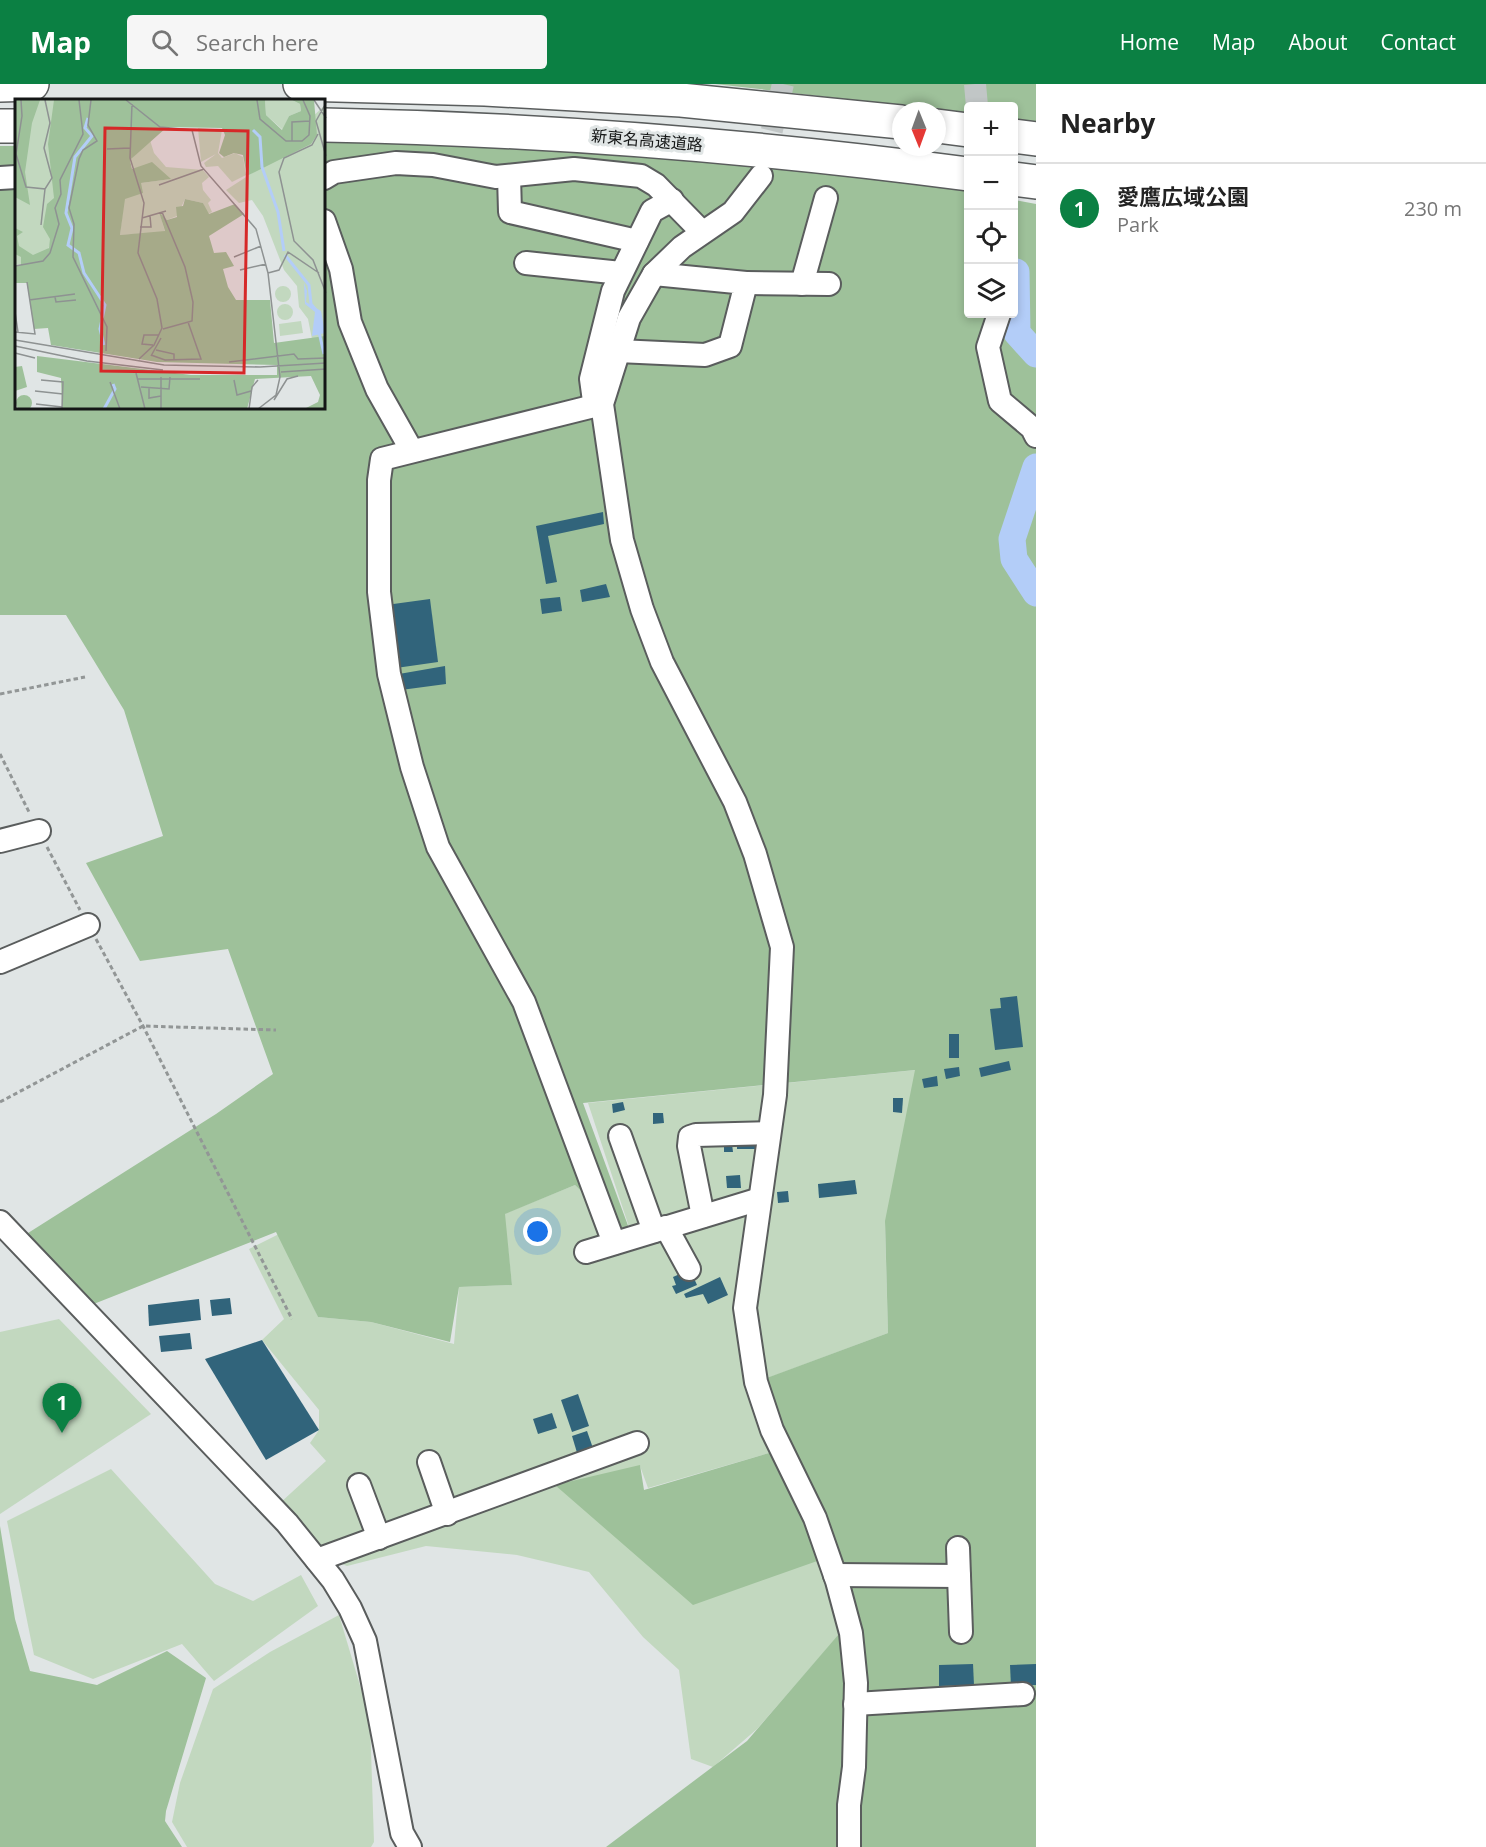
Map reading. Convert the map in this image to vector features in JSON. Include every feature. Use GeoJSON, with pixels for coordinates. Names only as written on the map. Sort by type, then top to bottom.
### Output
{"type":"FeatureCollection","features":[{"type":"Feature","properties":{"kind":"highway"},"geometry":{"type":"LineString","coordinates":[[0,85],[32,84]]}},
{"type":"Feature","properties":{"kind":"highway"},"geometry":{"type":"LineString","coordinates":[[300,84],[484,89],[681,100],[892,121]]}},
{"type":"Feature","properties":{"kind":"highway","name":"新東名高速道路"},"geometry":{"type":"LineString","coordinates":[[326,125],[579,135],[729,147],[964,173]]}},
{"type":"Feature","properties":{"kind":"highway"},"geometry":{"type":"LineString","coordinates":[[946,127],[964,129]]}},
{"type":"Feature","properties":{"kind":"highway"},"geometry":{"type":"LineString","coordinates":[[1018,137],[1036,139]]}},
{"type":"Feature","properties":{"kind":"highway"},"geometry":{"type":"LineString","coordinates":[[1018,180],[1036,182]]}},
{"type":"Feature","properties":{"kind":"street"},"geometry":{"type":"LineString","coordinates":[[326,177],[334,172],[396,163],[433,165],[481,176],[509,176],[574,169],[641,176],[672,200],[702,232]]}},
{"type":"Feature","properties":{"kind":"street"},"geometry":{"type":"LineString","coordinates":[[509,176],[510,212],[637,241]]}},
{"type":"Feature","properties":{"kind":"street"},"geometry":{"type":"LineString","coordinates":[[761,176],[733,212],[702,232],[654,274],[628,318],[602,404],[622,540],[642,609],[662,662],[735,802],[755,854],[782,946],[775,1095],[745,1308],[756,1382],[772,1430],[815,1518],[835,1575],[851,1633],[855,1704],[849,1847]]}},
{"type":"Feature","properties":{"kind":"street"},"geometry":{"type":"LineString","coordinates":[[0,178],[15,177]]}},
{"type":"Feature","properties":{"kind":"street"},"geometry":{"type":"LineString","coordinates":[[802,284],[826,198]]}},
{"type":"Feature","properties":{"kind":"street"},"geometry":{"type":"LineString","coordinates":[[602,404],[594,401],[591,379],[613,291],[652,211],[672,200]]}},
{"type":"Feature","properties":{"kind":"street"},"geometry":{"type":"LineString","coordinates":[[326,227],[341,269],[350,322],[377,388],[412,451]]}},
{"type":"Feature","properties":{"kind":"street"},"geometry":{"type":"LineString","coordinates":[[526,263],[621,273]]}},
{"type":"Feature","properties":{"kind":"street"},"geometry":{"type":"LineString","coordinates":[[654,274],[746,283],[829,284]]}},
{"type":"Feature","properties":{"kind":"street"},"geometry":{"type":"LineString","coordinates":[[618,351],[705,355],[730,346],[746,283]]}},
{"type":"Feature","properties":{"kind":"street"},"geometry":{"type":"LineString","coordinates":[[998,318],[988,347],[1000,401],[1034,432]]}},
{"type":"Feature","properties":{"kind":"street"},"geometry":{"type":"LineString","coordinates":[[602,404],[382,459],[379,480],[379,592],[389,674],[412,767],[438,847],[524,1002],[614,1243]]}},
{"type":"Feature","properties":{"kind":"street"},"geometry":{"type":"LineString","coordinates":[[0,841],[39,831]]}},
{"type":"Feature","properties":{"kind":"street"},"geometry":{"type":"LineString","coordinates":[[0,962],[88,925]]}},
{"type":"Feature","properties":{"kind":"street"},"geometry":{"type":"LineString","coordinates":[[704,1216],[689,1146],[690,1137],[769,1133]]}},
{"type":"Feature","properties":{"kind":"street"},"geometry":{"type":"LineString","coordinates":[[620,1136],[660,1229],[689,1269]]}},
{"type":"Feature","properties":{"kind":"street"},"geometry":{"type":"LineString","coordinates":[[586,1252],[760,1199]]}},
{"type":"Feature","properties":{"kind":"street"},"geometry":{"type":"LineString","coordinates":[[0,1222],[287,1523],[350,1608],[365,1641],[402,1833],[410,1847]]}},
{"type":"Feature","properties":{"kind":"street"},"geometry":{"type":"LineString","coordinates":[[316,1560],[637,1443]]}},
{"type":"Feature","properties":{"kind":"street"},"geometry":{"type":"LineString","coordinates":[[429,1462],[447,1514]]}},
{"type":"Feature","properties":{"kind":"street"},"geometry":{"type":"LineString","coordinates":[[359,1485],[379,1538]]}},
{"type":"Feature","properties":{"kind":"street"},"geometry":{"type":"LineString","coordinates":[[958,1548],[961,1632]]}},
{"type":"Feature","properties":{"kind":"street"},"geometry":{"type":"LineString","coordinates":[[835,1575],[959,1576]]}},
{"type":"Feature","properties":{"kind":"street"},"geometry":{"type":"LineString","coordinates":[[855,1704],[1023,1694]]}},
{"type":"Feature","properties":{"kind":"path"},"geometry":{"type":"LineString","coordinates":[[0,694],[85,677]]}},
{"type":"Feature","properties":{"kind":"path"},"geometry":{"type":"LineString","coordinates":[[0,754],[143,1026],[292,1319]]}},
{"type":"Feature","properties":{"kind":"path"},"geometry":{"type":"LineString","coordinates":[[0,1102],[143,1026],[276,1030]]}},
{"type":"Feature","properties":{"kind":"green space"},"geometry":{"type":"Polygon","coordinates":[[[715,84],[1036,84],[1036,122],[1018,120],[1018,102],[964,102],[964,113],[946,110],[946,102],[892,102],[892,104],[715,84]]]}},
{"type":"Feature","properties":{"kind":"green space"},"geometry":{"type":"Polygon","coordinates":[[[326,142],[628,154],[868,171],[964,191],[964,318],[1018,318],[1018,201],[1036,204],[1036,1847],[606,1847],[747,1741],[851,1620],[837,1554],[693,1605],[555,1485],[640,1465],[644,1490],[769,1453],[756,1382],[888,1333],[885,1221],[915,1070],[583,1103],[634,1242],[575,1185],[505,1214],[512,1285],[459,1287],[450,1342],[371,1322],[318,1317],[276,1232],[81,1309],[17,1240],[216,1114],[273,1074],[228,949],[140,961],[86,863],[163,836],[124,710],[66,615],[0,615],[0,146],[15,146],[15,410],[326,410],[326,142]]]}},
{"type":"Feature","properties":{"kind":"green space"},"geometry":{"type":"Polygon","coordinates":[[[916,1070],[885,1226],[888,1333],[765,1379],[769,1453],[648,1488],[640,1466],[556,1486],[832,1556],[851,1621],[757,1729],[713,1767],[691,1759],[679,1670],[643,1637],[589,1572],[517,1555],[426,1546],[347,1566],[320,1556],[280,1503],[326,1461],[310,1443],[319,1430],[319,1410],[262,1340],[284,1319],[249,1249],[281,1233],[318,1317],[371,1322],[454,1344],[459,1287],[512,1285],[504,1214],[575,1185],[632,1236],[588,1103],[916,1070]]]}},
{"type":"Feature","properties":{"kind":"green space"},"geometry":{"type":"Polygon","coordinates":[[[59,1319],[151,1414],[0,1514],[0,1332],[59,1319]]]}},
{"type":"Feature","properties":{"kind":"green space"},"geometry":{"type":"Polygon","coordinates":[[[111,1469],[215,1584],[253,1601],[301,1575],[318,1606],[214,1681],[182,1644],[93,1679],[34,1655],[7,1521],[111,1469]]]}},
{"type":"Feature","properties":{"kind":"green space"},"geometry":{"type":"Polygon","coordinates":[[[0,1526],[15,1619],[30,1671],[97,1685],[167,1651],[206,1678],[166,1811],[165,1821],[182,1847],[0,1847],[0,1526]]]}},
{"type":"Feature","properties":{"kind":"green space"},"geometry":{"type":"Polygon","coordinates":[[[339,1615],[370,1719],[374,1842],[371,1847],[187,1847],[172,1822],[180,1783],[213,1689],[270,1652],[339,1615]]]}},
{"type":"Feature","properties":{"kind":"building"},"geometry":{"type":"Polygon","coordinates":[[[603,512],[604,524],[548,536],[557,582],[546,584],[536,526],[603,512]]]}},
{"type":"Feature","properties":{"kind":"building"},"geometry":{"type":"Polygon","coordinates":[[[606,584],[610,597],[582,602],[580,590],[606,584]]]}},
{"type":"Feature","properties":{"kind":"building"},"geometry":{"type":"Polygon","coordinates":[[[560,597],[562,611],[542,614],[540,599],[560,597]]]}},
{"type":"Feature","properties":{"kind":"building"},"geometry":{"type":"Polygon","coordinates":[[[430,599],[438,662],[396,668],[386,605],[430,599]]]}},
{"type":"Feature","properties":{"kind":"building"},"geometry":{"type":"Polygon","coordinates":[[[445,666],[446,684],[401,690],[399,674],[445,666]]]}},
{"type":"Feature","properties":{"kind":"building"},"geometry":{"type":"Polygon","coordinates":[[[1017,996],[1023,1047],[995,1050],[990,1009],[1001,1008],[1000,998],[1017,996]]]}},
{"type":"Feature","properties":{"kind":"building"},"geometry":{"type":"Polygon","coordinates":[[[949,1034],[959,1034],[959,1058],[949,1058],[949,1034]]]}},
{"type":"Feature","properties":{"kind":"building"},"geometry":{"type":"Polygon","coordinates":[[[1009,1061],[1011,1070],[981,1077],[979,1068],[1009,1061]]]}},
{"type":"Feature","properties":{"kind":"building"},"geometry":{"type":"Polygon","coordinates":[[[959,1067],[960,1076],[946,1079],[944,1069],[959,1067]]]}},
{"type":"Feature","properties":{"kind":"building"},"geometry":{"type":"Polygon","coordinates":[[[937,1076],[938,1086],[924,1088],[922,1079],[937,1076]]]}},
{"type":"Feature","properties":{"kind":"building"},"geometry":{"type":"Polygon","coordinates":[[[893,1098],[903,1098],[902,1113],[893,1112],[893,1098]]]}},
{"type":"Feature","properties":{"kind":"building"},"geometry":{"type":"Polygon","coordinates":[[[623,1102],[625,1110],[613,1113],[612,1104],[623,1102]]]}},
{"type":"Feature","properties":{"kind":"building"},"geometry":{"type":"Polygon","coordinates":[[[653,1113],[663,1113],[664,1123],[653,1124],[653,1113]]]}},
{"type":"Feature","properties":{"kind":"building"},"geometry":{"type":"Polygon","coordinates":[[[737,1139],[758,1142],[758,1149],[737,1149],[737,1139]]]}},
{"type":"Feature","properties":{"kind":"building"},"geometry":{"type":"Polygon","coordinates":[[[732,1144],[733,1152],[724,1152],[724,1145],[732,1144]]]}},
{"type":"Feature","properties":{"kind":"building"},"geometry":{"type":"Polygon","coordinates":[[[740,1175],[741,1188],[727,1188],[726,1176],[740,1175]]]}},
{"type":"Feature","properties":{"kind":"building"},"geometry":{"type":"Polygon","coordinates":[[[855,1180],[857,1194],[819,1198],[818,1184],[855,1180]]]}},
{"type":"Feature","properties":{"kind":"building"},"geometry":{"type":"Polygon","coordinates":[[[788,1191],[789,1202],[778,1203],[777,1192],[788,1191]]]}},
{"type":"Feature","properties":{"kind":"building"},"geometry":{"type":"Polygon","coordinates":[[[682,1273],[692,1274],[697,1285],[676,1294],[672,1286],[676,1285],[673,1277],[682,1273]]]}},
{"type":"Feature","properties":{"kind":"building"},"geometry":{"type":"Polygon","coordinates":[[[720,1277],[728,1295],[708,1304],[703,1294],[686,1298],[684,1294],[720,1277]]]}},
{"type":"Feature","properties":{"kind":"building"},"geometry":{"type":"Polygon","coordinates":[[[230,1298],[232,1314],[212,1316],[210,1300],[230,1298]]]}},
{"type":"Feature","properties":{"kind":"building"},"geometry":{"type":"Polygon","coordinates":[[[199,1299],[201,1320],[149,1326],[148,1305],[199,1299]]]}},
{"type":"Feature","properties":{"kind":"building"},"geometry":{"type":"Polygon","coordinates":[[[190,1333],[192,1349],[161,1352],[159,1336],[190,1333]]]}},
{"type":"Feature","properties":{"kind":"building"},"geometry":{"type":"Polygon","coordinates":[[[262,1340],[319,1430],[266,1460],[205,1359],[262,1340]]]}},
{"type":"Feature","properties":{"kind":"building"},"geometry":{"type":"Polygon","coordinates":[[[578,1394],[589,1426],[572,1432],[561,1400],[578,1394]]]}},
{"type":"Feature","properties":{"kind":"building"},"geometry":{"type":"Polygon","coordinates":[[[552,1413],[557,1428],[538,1434],[533,1419],[552,1413]]]}},
{"type":"Feature","properties":{"kind":"building"},"geometry":{"type":"Polygon","coordinates":[[[587,1431],[594,1451],[578,1456],[572,1436],[587,1431]]]}},
{"type":"Feature","properties":{"kind":"building"},"geometry":{"type":"Polygon","coordinates":[[[973,1664],[974,1685],[939,1686],[939,1665],[973,1664]]]}},
{"type":"Feature","properties":{"kind":"building"},"geometry":{"type":"Polygon","coordinates":[[[1036,1664],[1036,1685],[1011,1686],[1010,1665],[1036,1664]]]}},
{"type":"Feature","properties":{"kind":"waterway"},"geometry":{"type":"LineString","coordinates":[[1017,318],[1017,333],[1036,354]]}},
{"type":"Feature","properties":{"kind":"waterway"},"geometry":{"type":"LineString","coordinates":[[1036,467],[1012,539],[1014,559],[1036,593]]}},
{"type":"Feature","properties":{"kind":"tunnel"},"geometry":{"type":"LineString","coordinates":[[764,163],[783,84]]}},
{"type":"Feature","properties":{"kind":"tunnel"},"geometry":{"type":"LineString","coordinates":[[975,84],[977,102]]}},
{"type":"Feature","properties":{"kind":"place","name":"愛鷹広域公園"},"geometry":{"type":"Point","coordinates":[62,1433]}}]}
